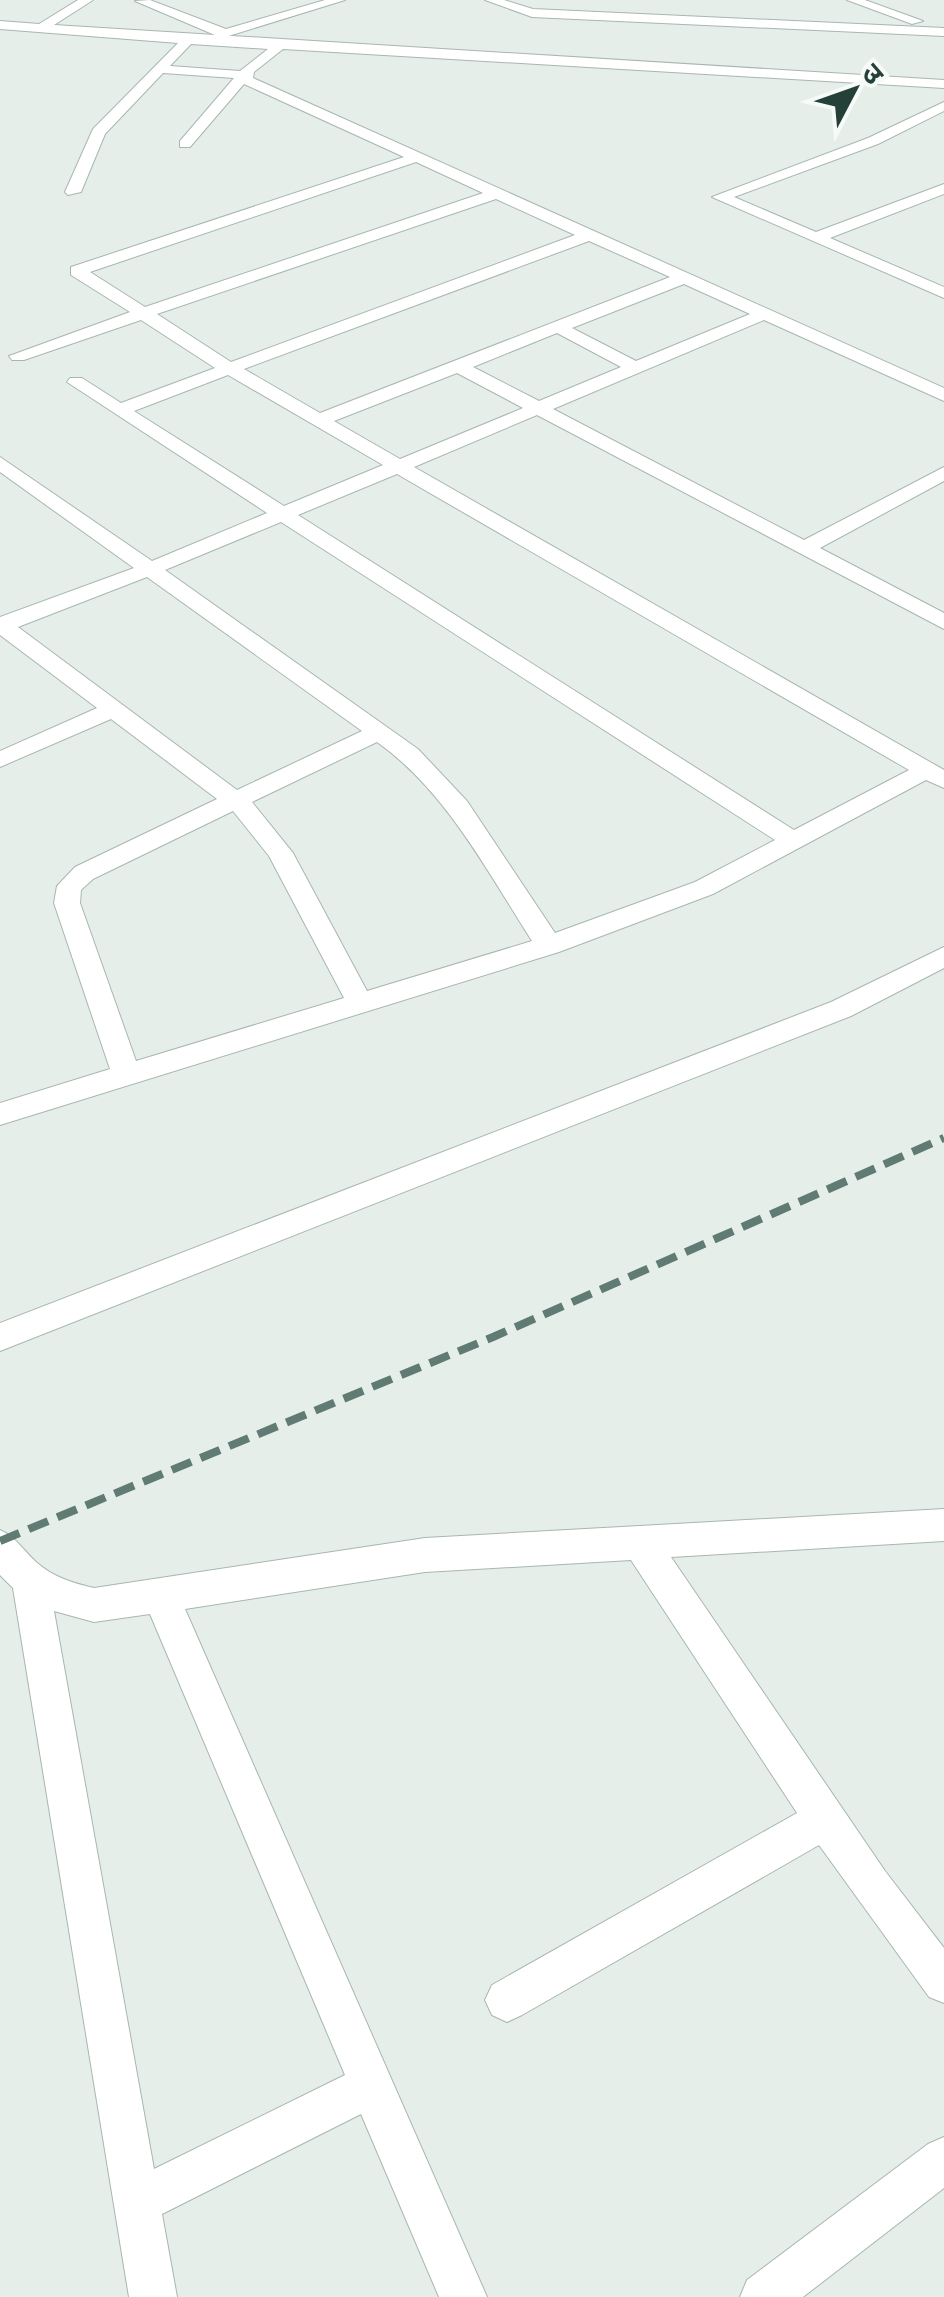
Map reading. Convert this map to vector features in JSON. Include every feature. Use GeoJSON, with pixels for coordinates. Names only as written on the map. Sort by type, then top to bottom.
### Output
{"type":"FeatureCollection","features":[{"type":"Feature","properties":{"kind":"street"},"geometry":{"type":"LineString","coordinates":[[68,0],[85,1]]}},
{"type":"Feature","properties":{"kind":"street"},"geometry":{"type":"LineString","coordinates":[[73,192],[98,132],[158,69],[194,40],[339,0]]}},
{"type":"Feature","properties":{"kind":"street"},"geometry":{"type":"LineString","coordinates":[[853,0],[944,31]]}},
{"type":"Feature","properties":{"kind":"street"},"geometry":{"type":"LineString","coordinates":[[43,27],[85,1]]}},
{"type":"Feature","properties":{"kind":"street"},"geometry":{"type":"LineString","coordinates":[[141,1],[225,32]]}},
{"type":"Feature","properties":{"kind":"street"},"geometry":{"type":"LineString","coordinates":[[501,1],[532,14],[944,31]]}},
{"type":"Feature","properties":{"kind":"street"},"geometry":{"type":"LineString","coordinates":[[165,10],[192,4]]}},
{"type":"Feature","properties":{"kind":"street"},"geometry":{"type":"LineString","coordinates":[[637,17],[674,6]]}},
{"type":"Feature","properties":{"kind":"street"},"geometry":{"type":"LineString","coordinates":[[517,46],[532,14]]}},
{"type":"Feature","properties":{"kind":"street"},"geometry":{"type":"LineString","coordinates":[[0,25],[280,45],[517,46],[944,84]]}},
{"type":"Feature","properties":{"kind":"street"},"geometry":{"type":"LineString","coordinates":[[185,144],[244,75],[280,45]]}},
{"type":"Feature","properties":{"kind":"street"},"geometry":{"type":"LineString","coordinates":[[158,69],[244,75],[254,86],[944,395]]}},
{"type":"Feature","properties":{"kind":"street"},"geometry":{"type":"LineString","coordinates":[[944,106],[873,142],[720,197],[944,293]]}},
{"type":"Feature","properties":{"kind":"street"},"geometry":{"type":"LineString","coordinates":[[418,157],[78,268],[81,274],[230,369],[936,775]]}},
{"type":"Feature","properties":{"kind":"street"},"geometry":{"type":"LineString","coordinates":[[816,238],[944,189]]}},
{"type":"Feature","properties":{"kind":"street"},"geometry":{"type":"LineString","coordinates":[[18,356],[497,193]]}},
{"type":"Feature","properties":{"kind":"street"},"geometry":{"type":"LineString","coordinates":[[927,196],[944,202]]}},
{"type":"Feature","properties":{"kind":"street"},"geometry":{"type":"LineString","coordinates":[[118,410],[589,235]]}},
{"type":"Feature","properties":{"kind":"street"},"geometry":{"type":"LineString","coordinates":[[320,420],[686,278]]}},
{"type":"Feature","properties":{"kind":"street"},"geometry":{"type":"LineString","coordinates":[[0,625],[154,568],[766,314]]}},
{"type":"Feature","properties":{"kind":"street"},"geometry":{"type":"LineString","coordinates":[[560,328],[636,368]]}},
{"type":"Feature","properties":{"kind":"street"},"geometry":{"type":"LineString","coordinates":[[460,368],[944,622]]}},
{"type":"Feature","properties":{"kind":"street"},"geometry":{"type":"LineString","coordinates":[[76,382],[794,841]]}},
{"type":"Feature","properties":{"kind":"street"},"geometry":{"type":"LineString","coordinates":[[0,462],[410,754],[458,807],[549,945]]}},
{"type":"Feature","properties":{"kind":"street"},"geometry":{"type":"LineString","coordinates":[[806,547],[944,473]]}},
{"type":"Feature","properties":{"kind":"street"},"geometry":{"type":"LineString","coordinates":[[0,625],[116,708],[234,799],[266,830],[360,1002]]}},
{"type":"Feature","properties":{"kind":"street"},"geometry":{"type":"LineString","coordinates":[[0,760],[116,708]]}},
{"type":"Feature","properties":{"kind":"street"},"geometry":{"type":"LineString","coordinates":[[127,1077],[66,893],[84,873],[380,731]]}},
{"type":"Feature","properties":{"kind":"street"},"geometry":{"type":"LineString","coordinates":[[0,1114],[549,945],[704,888],[936,775]]}},
{"type":"Feature","properties":{"kind":"street"},"geometry":{"type":"LineString","coordinates":[[0,1337],[841,1009],[944,956]]}},
{"type":"Feature","properties":{"kind":"street"},"geometry":{"type":"LineString","coordinates":[[12,1568],[54,1597],[94,1605],[425,1555],[944,1525]]}},
{"type":"Feature","properties":{"kind":"street"},"geometry":{"type":"LineString","coordinates":[[642,1544],[824,1820],[944,1982]]}},
{"type":"Feature","properties":{"kind":"street"},"geometry":{"type":"LineString","coordinates":[[12,1568],[153,2297]]}},
{"type":"Feature","properties":{"kind":"street"},"geometry":{"type":"LineString","coordinates":[[161,1597],[463,2297]]}},
{"type":"Feature","properties":{"kind":"street"},"geometry":{"type":"LineString","coordinates":[[507,2000],[824,1820]]}},
{"type":"Feature","properties":{"kind":"street"},"geometry":{"type":"LineString","coordinates":[[137,2202],[372,2085]]}},
{"type":"Feature","properties":{"kind":"street"},"geometry":{"type":"LineString","coordinates":[[764,2297],[944,2160]]}},
{"type":"Feature","properties":{"kind":"railway"},"geometry":{"type":"LineString","coordinates":[[0,1541],[493,1337],[944,1138]]}}]}
